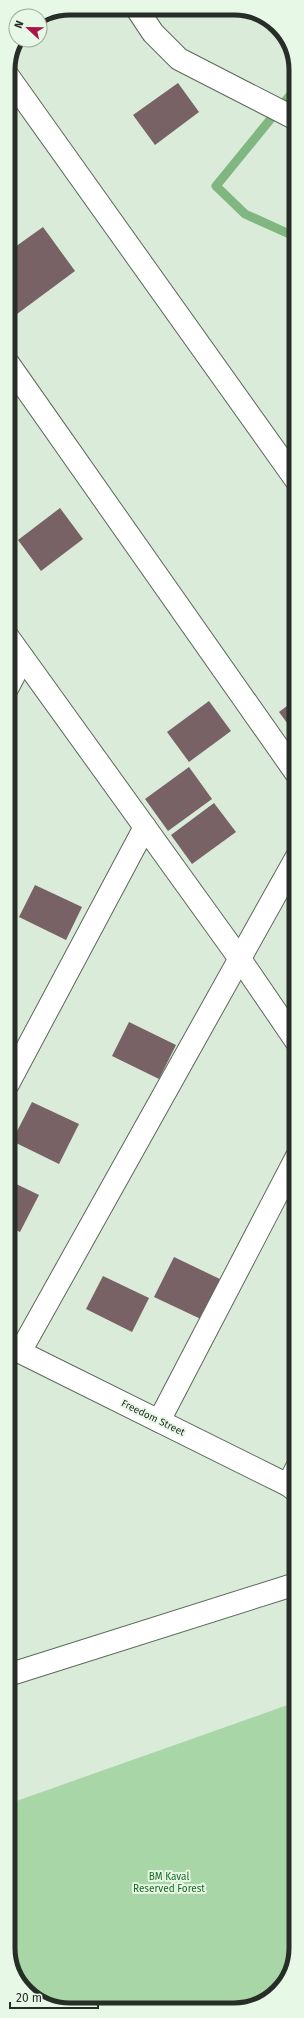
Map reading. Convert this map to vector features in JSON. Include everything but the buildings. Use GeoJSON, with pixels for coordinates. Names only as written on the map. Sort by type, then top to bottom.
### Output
{"type":"FeatureCollection","features":[{"type":"Feature","properties":{"kind":"street"},"geometry":{"type":"LineString","coordinates":[[141,15],[153,33],[179,59],[289,115]]}},
{"type":"Feature","properties":{"kind":"street"},"geometry":{"type":"LineString","coordinates":[[15,86],[289,470]]}},
{"type":"Feature","properties":{"kind":"street"},"geometry":{"type":"LineString","coordinates":[[15,373],[289,763]]}},
{"type":"Feature","properties":{"kind":"street"},"geometry":{"type":"LineString","coordinates":[[15,647],[240,959],[289,1031]]}},
{"type":"Feature","properties":{"kind":"street"},"geometry":{"type":"LineString","coordinates":[[15,673],[23,658]]}},
{"type":"Feature","properties":{"kind":"street"},"geometry":{"type":"LineString","coordinates":[[15,1071],[145,827]]}},
{"type":"Feature","properties":{"kind":"street"},"geometry":{"type":"LineString","coordinates":[[15,1347],[240,959],[289,871]]}},
{"type":"Feature","properties":{"kind":"street"},"geometry":{"type":"LineString","coordinates":[[158,1420],[289,1171]]}},
{"type":"Feature","properties":{"kind":"street","name":"Freedom Street"},"geometry":{"type":"LineString","coordinates":[[15,1349],[158,1420],[289,1480]]}},
{"type":"Feature","properties":{"kind":"street"},"geometry":{"type":"LineString","coordinates":[[15,1668],[289,1586]]}},
{"type":"Feature","properties":{"kind":"green space","name":"BM Kaval Reserved Forest"},"geometry":{"type":"Polygon","coordinates":[[[289,1704],[289,1948],[288,1959],[282,1976],[268,1992],[248,2001],[238,2003],[70,2003],[59,2002],[42,1996],[22,1976],[15,1952],[15,1802],[289,1704]]]}},
{"type":"Feature","properties":{"kind":"waterway"},"geometry":{"type":"LineString","coordinates":[[289,97],[216,186],[245,214],[289,234]]}}]}
